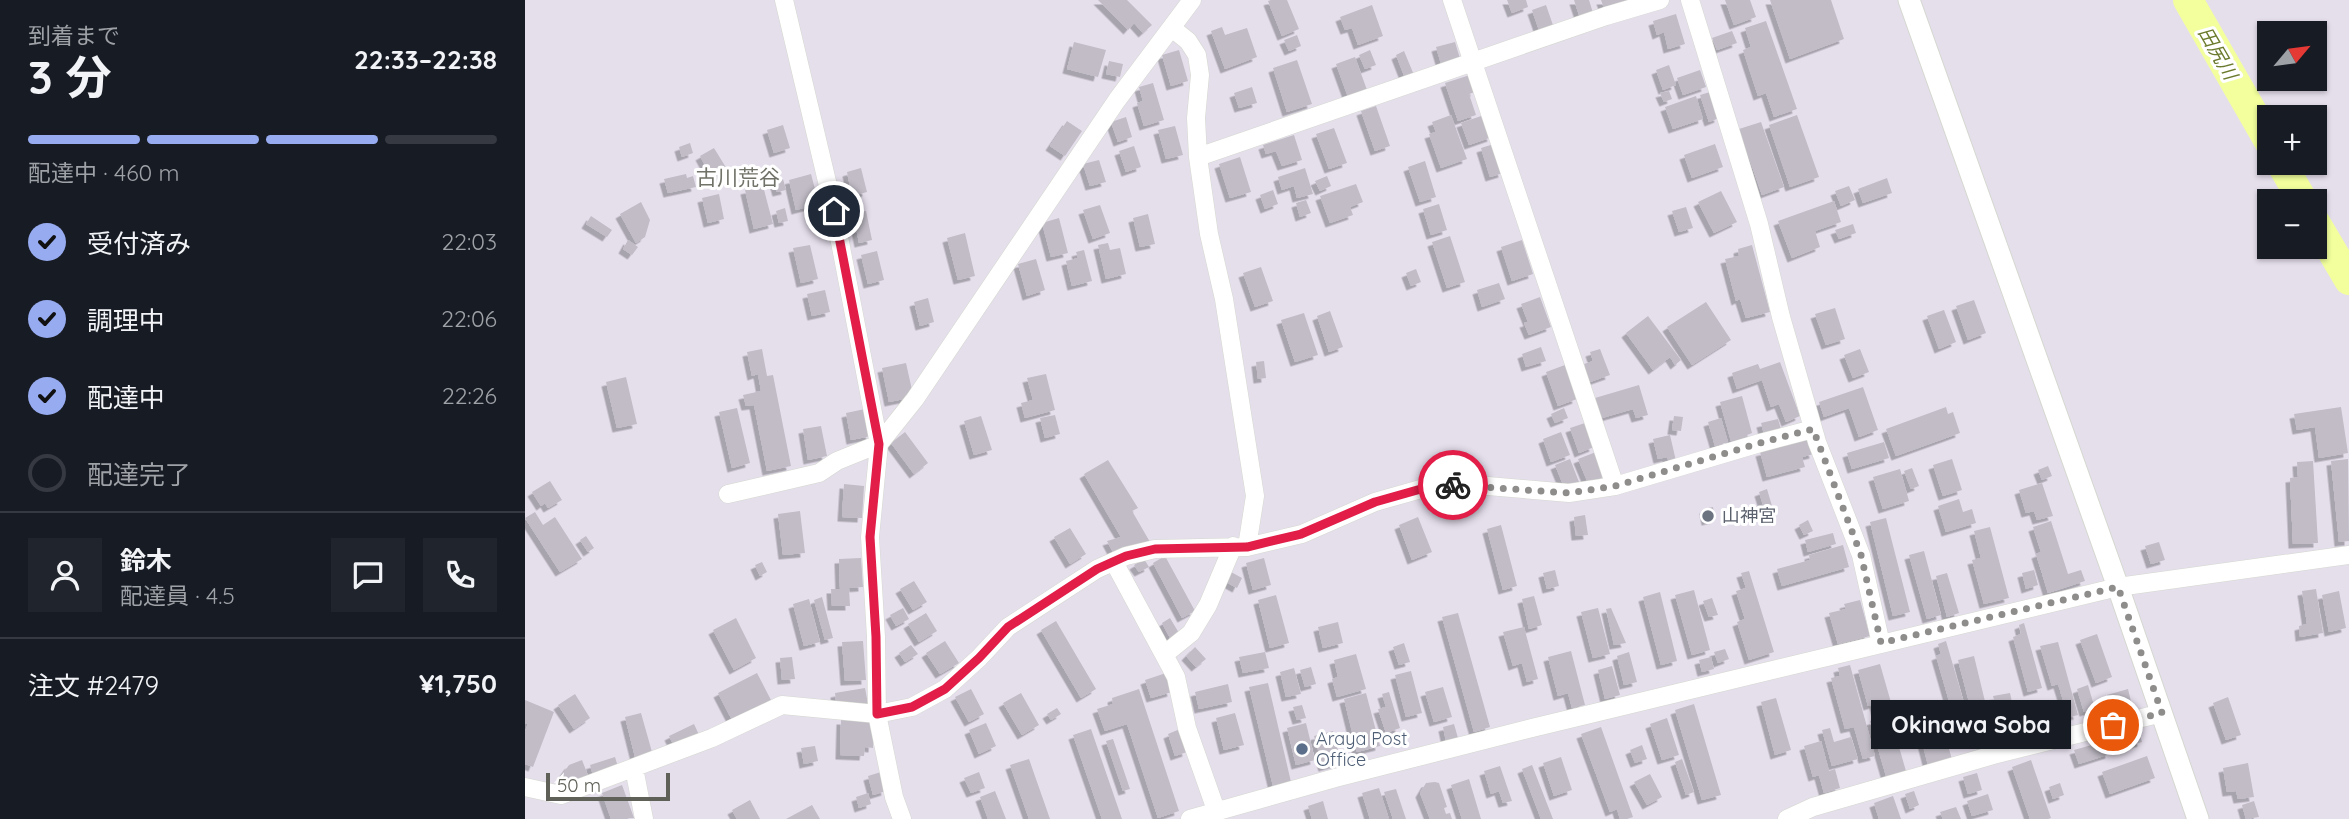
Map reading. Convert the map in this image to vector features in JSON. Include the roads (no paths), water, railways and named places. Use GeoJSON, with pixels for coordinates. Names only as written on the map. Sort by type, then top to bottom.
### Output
{"type":"FeatureCollection","features":[{"type":"Feature","properties":{"kind":"street"},"geometry":{"type":"LineString","coordinates":[[784,0],[834,211],[879,444],[870,537],[877,714],[894,797],[902,819]]}},
{"type":"Feature","properties":{"kind":"street"},"geometry":{"type":"LineString","coordinates":[[728,494],[819,473],[837,461],[879,444],[915,400],[1117,100],[1173,29],[1192,0]]}},
{"type":"Feature","properties":{"kind":"street"},"geometry":{"type":"LineString","coordinates":[[1452,0],[1615,486]]}},
{"type":"Feature","properties":{"kind":"street"},"geometry":{"type":"LineString","coordinates":[[1198,157],[1606,16],[1660,0]]}},
{"type":"Feature","properties":{"kind":"street"},"geometry":{"type":"LineString","coordinates":[[1689,0],[1759,224],[1781,317],[1813,429],[1861,555],[1881,643]]}},
{"type":"Feature","properties":{"kind":"street"},"geometry":{"type":"LineString","coordinates":[[1909,0],[2118,587],[2197,819]]}},
{"type":"Feature","properties":{"kind":"street"},"geometry":{"type":"LineString","coordinates":[[1165,654],[1191,633],[1208,605],[1240,547],[1255,496],[1198,157],[1196,118],[1200,75],[1197,55],[1188,41],[1173,29]]}},
{"type":"Feature","properties":{"kind":"street"},"geometry":{"type":"LineString","coordinates":[[525,787],[562,795],[712,738],[782,705],[877,714],[912,707],[945,689],[1008,627],[1097,569],[1126,556],[1155,549],[1240,547],[1301,534],[1375,502],[1435,485],[1487,486],[1569,493],[1615,486],[1813,429]]}},
{"type":"Feature","properties":{"kind":"street"},"geometry":{"type":"LineString","coordinates":[[1190,819],[1504,735],[2118,587],[2349,555]]}},
{"type":"Feature","properties":{"kind":"street"},"geometry":{"type":"LineString","coordinates":[[1114,562],[1176,677],[1187,728],[1216,810]]}},
{"type":"Feature","properties":{"kind":"street"},"geometry":{"type":"LineString","coordinates":[[1787,819],[1813,807],[1993,755],[2162,713]]}},
{"type":"Feature","properties":{"kind":"street"},"geometry":{"type":"LineString","coordinates":[[634,768],[644,819]]}},
{"type":"Feature","properties":{"kind":"waterway","name":"田尻川"},"geometry":{"type":"LineString","coordinates":[[2188,0],[2257,120]]}},
{"type":"Feature","properties":{"kind":"waterway","name":"田尻川"},"geometry":{"type":"LineString","coordinates":[[2288,175],[2296,189]]}},
{"type":"Feature","properties":{"kind":"waterway","name":"田尻川"},"geometry":{"type":"LineString","coordinates":[[2327,242],[2349,280]]}},
{"type":"Feature","properties":{"kind":"place","name":"山神宮"},"geometry":{"type":"Point","coordinates":[1708,516]}},
{"type":"Feature","properties":{"kind":"place","name":"Okinawa Soba"},"geometry":{"type":"Point","coordinates":[2113,725]}},
{"type":"Feature","properties":{"kind":"place","name":"Araya Post Office"},"geometry":{"type":"Point","coordinates":[1302,749]}},
{"type":"Feature","properties":{"kind":"district","name":"古川荒谷"},"geometry":{"type":"Point","coordinates":[738,178]}}]}
